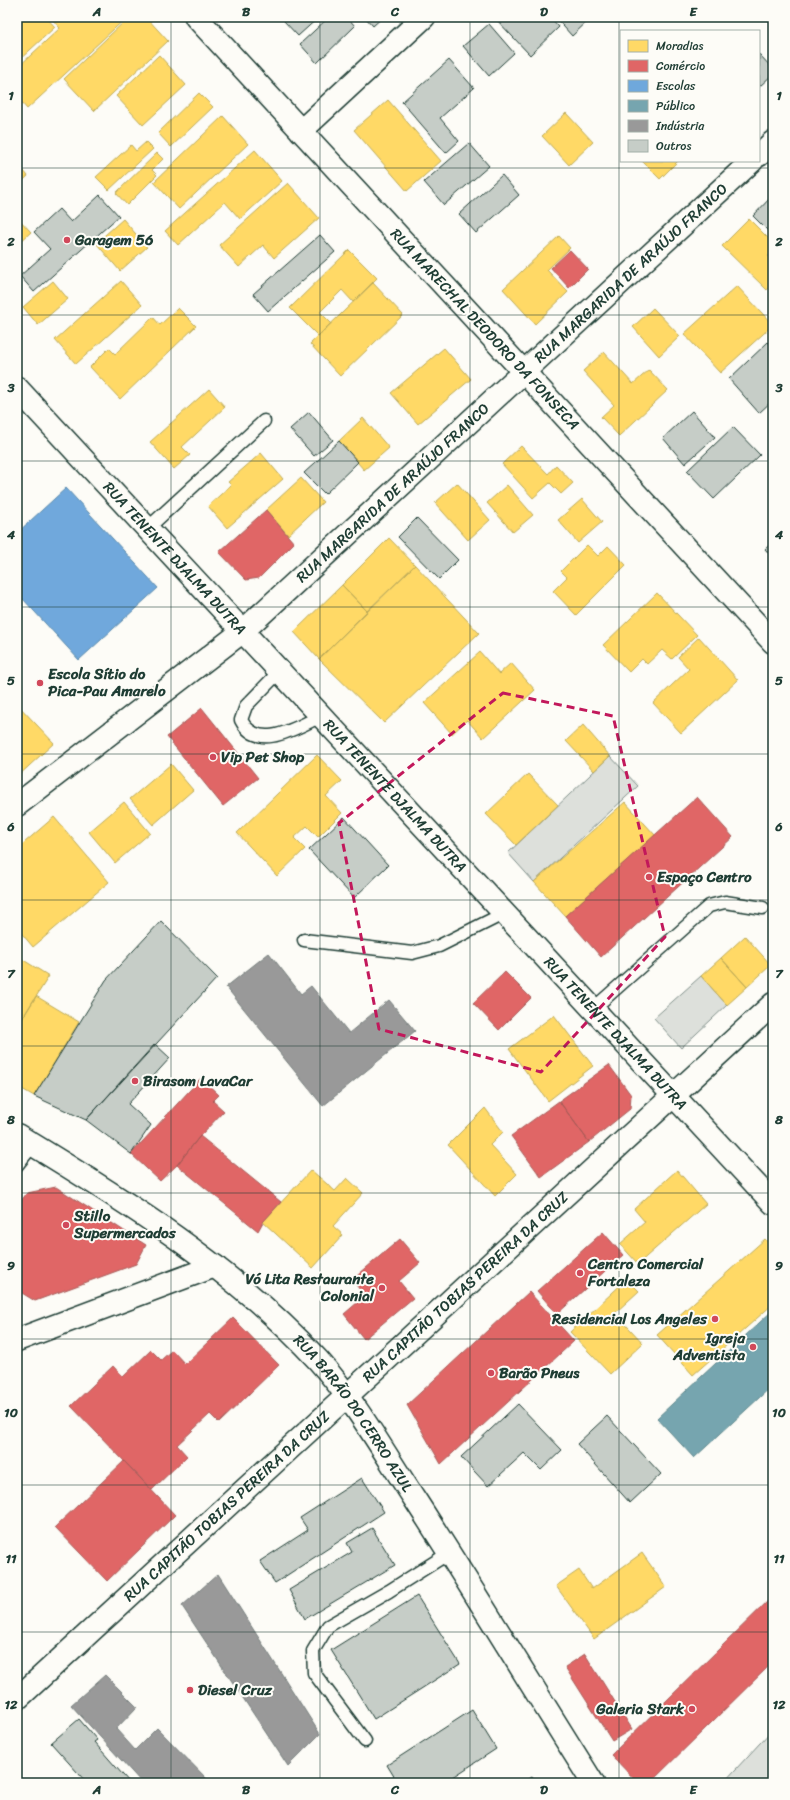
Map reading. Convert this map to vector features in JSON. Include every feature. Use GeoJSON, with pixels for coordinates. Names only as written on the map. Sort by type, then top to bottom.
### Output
{"type":"FeatureCollection","features":[{"type":"Feature","properties":{"kind":"main road","name":"RUA MARECHAL DEODORO DA FONSECA"},"geometry":{"type":"LineString","coordinates":[[196,17],[773,642]]}},
{"type":"Feature","properties":{"kind":"main road"},"geometry":{"type":"LineString","coordinates":[[301,131],[424,17]]}},
{"type":"Feature","properties":{"kind":"main road"},"geometry":{"type":"LineString","coordinates":[[760,154],[773,142]]}},
{"type":"Feature","properties":{"kind":"main road","name":"RUA MARGARIDA DE ARAÚJO FRANCO"},"geometry":{"type":"LineString","coordinates":[[17,805],[243,631],[751,162]]}},
{"type":"Feature","properties":{"kind":"main road","name":"RUA TENENTE DJALMA DUTRA"},"geometry":{"type":"LineString","coordinates":[[17,388],[773,1203]]}},
{"type":"Feature","properties":{"kind":"main road","name":"RUA CAPITÃO TOBIAS PEREIRA DA CRUZ"},"geometry":{"type":"LineString","coordinates":[[17,1699],[773,1004]]}},
{"type":"Feature","properties":{"kind":"main road","name":"RUA BARÃO DO CERRO AZUL"},"geometry":{"type":"LineString","coordinates":[[25,1140],[148,1217],[215,1266],[253,1298],[312,1354],[347,1395],[449,1553],[593,1783]]}},
{"type":"Feature","properties":{"kind":"main road"},"geometry":{"type":"LineString","coordinates":[[17,1340],[215,1266]]}},
{"type":"Feature","properties":{"kind":"lane"},"geometry":{"type":"LineString","coordinates":[[148,528],[264,421]]}},
{"type":"Feature","properties":{"kind":"lane"},"geometry":{"type":"LineString","coordinates":[[280,671],[246,706],[241,720],[246,730],[260,736],[273,736],[321,716]]}},
{"type":"Feature","properties":{"kind":"lane"},"geometry":{"type":"LineString","coordinates":[[593,1009],[708,906],[725,902],[763,908]]}},
{"type":"Feature","properties":{"kind":"lane"},"geometry":{"type":"LineString","coordinates":[[304,940],[412,953],[438,946],[505,913]]}},
{"type":"Feature","properties":{"kind":"lane"},"geometry":{"type":"LineString","coordinates":[[17,1165],[25,1140]]}},
{"type":"Feature","properties":{"kind":"lane"},"geometry":{"type":"LineString","coordinates":[[366,1741],[314,1673],[313,1651],[328,1626],[389,1591],[449,1553]]}},
{"type":"Feature","properties":{"kind":"highlighted area"},"geometry":{"type":"Polygon","coordinates":[[[503,693],[613,716],[665,937],[541,1072],[379,1029],[339,823],[503,693]]]}},
{"type":"Feature","properties":{"kind":"shaded area"},"geometry":{"type":"Polygon","coordinates":[[[610,756],[638,786],[534,882],[508,853],[610,756]]]}},
{"type":"Feature","properties":{"kind":"shaded area"},"geometry":{"type":"Polygon","coordinates":[[[701,976],[727,1005],[681,1048],[654,1018],[701,976]]]}},
{"type":"Feature","properties":{"kind":"shaded area"},"geometry":{"type":"Polygon","coordinates":[[[773,1729],[773,1783],[723,1783],[773,1729]]]}},
{"type":"Feature","properties":{"kind":"building: Moradias"},"geometry":{"type":"Polygon","coordinates":[[[17,17],[46,17],[55,27],[17,62],[17,17]]]}},
{"type":"Feature","properties":{"kind":"building: Moradias"},"geometry":{"type":"Polygon","coordinates":[[[50,17],[127,17],[27,109],[17,97],[17,68],[60,28],[50,17]]]}},
{"type":"Feature","properties":{"kind":"building: Moradias"},"geometry":{"type":"Polygon","coordinates":[[[129,17],[146,17],[168,41],[94,111],[64,79],[129,17]]]}},
{"type":"Feature","properties":{"kind":"building: Moradias"},"geometry":{"type":"Polygon","coordinates":[[[159,55],[186,85],[143,125],[116,96],[159,55]]]}},
{"type":"Feature","properties":{"kind":"building: Moradias"},"geometry":{"type":"Polygon","coordinates":[[[199,93],[213,107],[171,147],[158,133],[199,93]]]}},
{"type":"Feature","properties":{"kind":"building: Moradias"},"geometry":{"type":"Polygon","coordinates":[[[388,100],[441,161],[407,191],[354,130],[388,100]]]}},
{"type":"Feature","properties":{"kind":"building: Moradias"},"geometry":{"type":"Polygon","coordinates":[[[566,113],[593,142],[569,165],[542,136],[566,113]]]}},
{"type":"Feature","properties":{"kind":"building: Moradias"},"geometry":{"type":"Polygon","coordinates":[[[223,116],[248,144],[179,209],[154,182],[223,116]]]}},
{"type":"Feature","properties":{"kind":"building: Moradias"},"geometry":{"type":"Polygon","coordinates":[[[146,142],[153,149],[109,190],[96,177],[131,145],[136,151],[146,142]]]}},
{"type":"Feature","properties":{"kind":"building: Moradias"},"geometry":{"type":"Polygon","coordinates":[[[255,150],[282,181],[240,219],[225,202],[178,245],[165,231],[255,150]]]}},
{"type":"Feature","properties":{"kind":"building: Moradias"},"geometry":{"type":"Polygon","coordinates":[[[157,153],[163,159],[152,170],[157,175],[127,205],[116,193],[157,153]]]}},
{"type":"Feature","properties":{"kind":"building: Moradias"},"geometry":{"type":"Polygon","coordinates":[[[643,162],[677,162],[660,179],[643,162]]]}},
{"type":"Feature","properties":{"kind":"building: Moradias"},"geometry":{"type":"Polygon","coordinates":[[[17,163],[28,176],[17,186],[17,163]]]}},
{"type":"Feature","properties":{"kind":"building: Moradias"},"geometry":{"type":"Polygon","coordinates":[[[288,183],[319,218],[274,258],[263,245],[239,267],[219,245],[288,183]]]}},
{"type":"Feature","properties":{"kind":"building: Moradias"},"geometry":{"type":"Polygon","coordinates":[[[17,217],[31,232],[17,245],[17,217]]]}},
{"type":"Feature","properties":{"kind":"building: Moradias"},"geometry":{"type":"Polygon","coordinates":[[[123,219],[147,247],[120,271],[96,243],[123,219]]]}},
{"type":"Feature","properties":{"kind":"building: Moradias"},"geometry":{"type":"Polygon","coordinates":[[[749,219],[773,243],[773,251],[768,256],[773,260],[773,284],[767,290],[722,246],[749,219]]]}},
{"type":"Feature","properties":{"kind":"building: Moradias"},"geometry":{"type":"Polygon","coordinates":[[[559,236],[570,248],[547,270],[568,292],[535,324],[503,289],[559,236]]]}},
{"type":"Feature","properties":{"kind":"building: Moradias"},"geometry":{"type":"Polygon","coordinates":[[[349,250],[377,278],[353,302],[342,290],[320,312],[331,323],[318,336],[290,308],[349,250]]]}},
{"type":"Feature","properties":{"kind":"building: Moradias"},"geometry":{"type":"Polygon","coordinates":[[[53,281],[68,299],[38,325],[23,307],[53,281]]]}},
{"type":"Feature","properties":{"kind":"building: Moradias"},"geometry":{"type":"Polygon","coordinates":[[[121,281],[142,305],[76,364],[55,340],[121,281]]]}},
{"type":"Feature","properties":{"kind":"building: Moradias"},"geometry":{"type":"Polygon","coordinates":[[[373,283],[403,315],[340,376],[310,344],[373,283]]]}},
{"type":"Feature","properties":{"kind":"building: Moradias"},"geometry":{"type":"Polygon","coordinates":[[[737,286],[773,325],[720,373],[684,334],[737,286]]]}},
{"type":"Feature","properties":{"kind":"building: Moradias"},"geometry":{"type":"Polygon","coordinates":[[[178,308],[196,326],[120,399],[90,367],[109,348],[115,354],[153,317],[160,325],[178,308]]]}},
{"type":"Feature","properties":{"kind":"building: Moradias"},"geometry":{"type":"Polygon","coordinates":[[[653,308],[680,336],[659,356],[633,327],[653,308]]]}},
{"type":"Feature","properties":{"kind":"building: Moradias"},"geometry":{"type":"Polygon","coordinates":[[[444,348],[471,379],[418,424],[391,393],[444,348]]]}},
{"type":"Feature","properties":{"kind":"building: Moradias"},"geometry":{"type":"Polygon","coordinates":[[[604,352],[633,384],[649,370],[668,390],[619,436],[601,417],[614,405],[583,371],[604,352]]]}},
{"type":"Feature","properties":{"kind":"building: Moradias"},"geometry":{"type":"Polygon","coordinates":[[[209,389],[225,407],[182,447],[190,455],[174,469],[150,442],[209,389]]]}},
{"type":"Feature","properties":{"kind":"building: Moradias"},"geometry":{"type":"Polygon","coordinates":[[[363,418],[389,448],[364,470],[339,441],[363,418]]]}},
{"type":"Feature","properties":{"kind":"building: Moradias"},"geometry":{"type":"Polygon","coordinates":[[[521,446],[548,474],[556,465],[573,483],[561,494],[550,483],[533,498],[502,464],[521,446]]]}},
{"type":"Feature","properties":{"kind":"building: Moradias"},"geometry":{"type":"Polygon","coordinates":[[[261,453],[283,479],[227,528],[208,506],[231,485],[228,482],[261,453]]]}},
{"type":"Feature","properties":{"kind":"building: Moradias"},"geometry":{"type":"Polygon","coordinates":[[[301,478],[323,502],[288,535],[266,510],[301,478]]]}},
{"type":"Feature","properties":{"kind":"building: Moradias"},"geometry":{"type":"Polygon","coordinates":[[[457,483],[490,520],[468,540],[435,503],[457,483]]]}},
{"type":"Feature","properties":{"kind":"building: Moradias"},"geometry":{"type":"Polygon","coordinates":[[[507,485],[533,515],[513,532],[487,503],[507,485]]]}},
{"type":"Feature","properties":{"kind":"building: Moradias"},"geometry":{"type":"Polygon","coordinates":[[[582,499],[602,522],[578,543],[558,520],[582,499]]]}},
{"type":"Feature","properties":{"kind":"building: Moradias"},"geometry":{"type":"Polygon","coordinates":[[[389,538],[415,565],[367,611],[342,585],[389,538]]]}},
{"type":"Feature","properties":{"kind":"building: Moradias"},"geometry":{"type":"Polygon","coordinates":[[[587,545],[598,556],[608,546],[626,565],[576,615],[553,591],[567,577],[561,571],[587,545]]]}},
{"type":"Feature","properties":{"kind":"building: Moradias"},"geometry":{"type":"Polygon","coordinates":[[[415,565],[479,633],[384,723],[319,659],[415,565]]]}},
{"type":"Feature","properties":{"kind":"building: Moradias"},"geometry":{"type":"Polygon","coordinates":[[[342,585],[367,611],[319,659],[294,632],[342,585]]]}},
{"type":"Feature","properties":{"kind":"building: Moradias"},"geometry":{"type":"Polygon","coordinates":[[[657,593],[697,635],[672,659],[662,650],[647,664],[642,659],[629,672],[603,645],[657,593]]]}},
{"type":"Feature","properties":{"kind":"building: Moradias"},"geometry":{"type":"Polygon","coordinates":[[[699,637],[738,680],[681,733],[653,703],[689,669],[678,657],[699,637]]]}},
{"type":"Feature","properties":{"kind":"building: Moradias"},"geometry":{"type":"Polygon","coordinates":[[[480,652],[499,674],[511,663],[535,690],[483,738],[467,720],[452,734],[424,703],[480,652]]]}},
{"type":"Feature","properties":{"kind":"building: Moradias"},"geometry":{"type":"Polygon","coordinates":[[[17,704],[54,743],[17,777],[17,704]]]}},
{"type":"Feature","properties":{"kind":"building: Moradias"},"geometry":{"type":"Polygon","coordinates":[[[583,725],[610,756],[594,771],[566,741],[583,725]]]}},
{"type":"Feature","properties":{"kind":"building: Moradias"},"geometry":{"type":"Polygon","coordinates":[[[317,755],[342,781],[326,796],[342,813],[318,837],[307,826],[294,838],[305,849],[277,876],[237,833],[317,755]]]}},
{"type":"Feature","properties":{"kind":"building: Moradias"},"geometry":{"type":"Polygon","coordinates":[[[171,764],[193,790],[153,825],[130,799],[171,764]]]}},
{"type":"Feature","properties":{"kind":"building: Moradias"},"geometry":{"type":"Polygon","coordinates":[[[528,774],[558,805],[516,845],[486,814],[528,774]]]}},
{"type":"Feature","properties":{"kind":"building: Moradias"},"geometry":{"type":"Polygon","coordinates":[[[124,802],[150,833],[115,863],[89,832],[124,802]]]}},
{"type":"Feature","properties":{"kind":"building: Moradias"},"geometry":{"type":"Polygon","coordinates":[[[625,802],[655,835],[565,916],[534,882],[625,802]]]}},
{"type":"Feature","properties":{"kind":"building: Moradias"},"geometry":{"type":"Polygon","coordinates":[[[54,817],[109,882],[33,947],[17,928],[17,849],[54,817]]]}},
{"type":"Feature","properties":{"kind":"building: Moradias"},"geometry":{"type":"Polygon","coordinates":[[[745,936],[771,965],[747,987],[721,958],[745,936]]]}},
{"type":"Feature","properties":{"kind":"building: Moradias"},"geometry":{"type":"Polygon","coordinates":[[[17,956],[49,976],[17,1027],[17,956]]]}},
{"type":"Feature","properties":{"kind":"building: Moradias"},"geometry":{"type":"Polygon","coordinates":[[[721,958],[747,987],[727,1005],[701,976],[721,958]]]}},
{"type":"Feature","properties":{"kind":"building: Moradias"},"geometry":{"type":"Polygon","coordinates":[[[36,996],[79,1022],[34,1096],[17,1086],[17,1027],[36,996]]]}},
{"type":"Feature","properties":{"kind":"building: Moradias"},"geometry":{"type":"Polygon","coordinates":[[[554,1015],[593,1066],[548,1101],[509,1049],[554,1015]]]}},
{"type":"Feature","properties":{"kind":"building: Moradias"},"geometry":{"type":"Polygon","coordinates":[[[485,1108],[503,1132],[490,1145],[517,1174],[495,1196],[448,1145],[485,1108]]]}},
{"type":"Feature","properties":{"kind":"building: Moradias"},"geometry":{"type":"Polygon","coordinates":[[[311,1170],[335,1191],[347,1178],[363,1193],[333,1226],[343,1235],[313,1268],[263,1222],[311,1170]]]}},
{"type":"Feature","properties":{"kind":"building: Moradias"},"geometry":{"type":"Polygon","coordinates":[[[677,1170],[706,1204],[638,1264],[620,1244],[645,1222],[634,1209],[677,1170]]]}},
{"type":"Feature","properties":{"kind":"building: Moradias","name":"Residencial Los Angeles"},"geometry":{"type":"Polygon","coordinates":[[[765,1239],[773,1248],[773,1304],[693,1375],[657,1335],[765,1239]]]}},
{"type":"Feature","properties":{"kind":"building: Moradias"},"geometry":{"type":"Polygon","coordinates":[[[627,1279],[639,1291],[615,1313],[643,1343],[610,1374],[570,1332],[627,1279]]]}},
{"type":"Feature","properties":{"kind":"building: Moradias"},"geometry":{"type":"Polygon","coordinates":[[[642,1553],[666,1587],[594,1639],[556,1586],[579,1570],[592,1589],[642,1553]]]}},
{"type":"Feature","properties":{"kind":"building: Comércio"},"geometry":{"type":"Polygon","coordinates":[[[570,250],[588,269],[569,288],[551,268],[570,250]]]}},
{"type":"Feature","properties":{"kind":"building: Comércio"},"geometry":{"type":"Polygon","coordinates":[[[266,510],[294,543],[259,578],[246,580],[219,552],[266,510]]]}},
{"type":"Feature","properties":{"kind":"building: Comércio","name":"Vip Pet Shop"},"geometry":{"type":"Polygon","coordinates":[[[202,708],[258,778],[223,806],[167,737],[202,708]]]}},
{"type":"Feature","properties":{"kind":"building: Comércio","name":"Espaço Centro"},"geometry":{"type":"Polygon","coordinates":[[[697,797],[733,837],[601,957],[565,916],[697,797]]]}},
{"type":"Feature","properties":{"kind":"building: Comércio"},"geometry":{"type":"Polygon","coordinates":[[[505,972],[531,998],[499,1030],[473,1003],[505,972]]]}},
{"type":"Feature","properties":{"kind":"building: Comércio"},"geometry":{"type":"Polygon","coordinates":[[[609,1065],[631,1095],[630,1109],[589,1142],[559,1101],[609,1065]]]}},
{"type":"Feature","properties":{"kind":"building: Comércio"},"geometry":{"type":"Polygon","coordinates":[[[201,1078],[219,1095],[213,1101],[224,1111],[200,1136],[177,1165],[160,1181],[131,1154],[201,1078]]]}},
{"type":"Feature","properties":{"kind":"building: Comércio"},"geometry":{"type":"Polygon","coordinates":[[[559,1101],[589,1142],[541,1177],[511,1136],[559,1101]]]}},
{"type":"Feature","properties":{"kind":"building: Comércio"},"geometry":{"type":"Polygon","coordinates":[[[200,1136],[281,1202],[263,1222],[258,1231],[177,1165],[200,1136]]]}},
{"type":"Feature","properties":{"kind":"building: Comércio","name":"Stillo Supermercados"},"geometry":{"type":"Polygon","coordinates":[[[56,1187],[146,1245],[136,1264],[35,1301],[17,1290],[17,1206],[27,1193],[56,1187]]]}},
{"type":"Feature","properties":{"kind":"building: Comércio","name":"Centro Comercial Fortaleza"},"geometry":{"type":"Polygon","coordinates":[[[603,1232],[623,1255],[557,1314],[537,1291],[603,1232]]]}},
{"type":"Feature","properties":{"kind":"building: Comércio","name":"Vó Lita Restaurante Colonial"},"geometry":{"type":"Polygon","coordinates":[[[400,1239],[420,1263],[399,1281],[413,1298],[364,1339],[344,1314],[365,1296],[352,1280],[400,1239]]]}},
{"type":"Feature","properties":{"kind":"building: Comércio","name":"Barão Pneus"},"geometry":{"type":"Polygon","coordinates":[[[529,1292],[574,1341],[441,1464],[407,1405],[529,1292]]]}},
{"type":"Feature","properties":{"kind":"building: Comércio"},"geometry":{"type":"Polygon","coordinates":[[[233,1318],[279,1365],[219,1423],[210,1414],[177,1445],[187,1456],[152,1490],[71,1406],[113,1366],[123,1377],[151,1350],[161,1360],[172,1350],[185,1364],[233,1318]]]}},
{"type":"Feature","properties":{"kind":"building: Comércio"},"geometry":{"type":"Polygon","coordinates":[[[124,1461],[175,1515],[107,1581],[55,1527],[124,1461]]]}},
{"type":"Feature","properties":{"kind":"building: Comércio","name":"Galeria Stark"},"geometry":{"type":"Polygon","coordinates":[[[773,1596],[773,1662],[650,1783],[638,1783],[611,1755],[773,1596]]]}},
{"type":"Feature","properties":{"kind":"building: Comércio"},"geometry":{"type":"Polygon","coordinates":[[[585,1654],[632,1729],[612,1741],[565,1667],[585,1654]]]}},
{"type":"Feature","properties":{"kind":"building: Escolas"},"geometry":{"type":"Polygon","coordinates":[[[66,488],[158,588],[79,660],[23,599],[17,604],[17,533],[66,488]]]}},
{"type":"Feature","properties":{"kind":"building: Público","name":"Igreja Adventista"},"geometry":{"type":"Polygon","coordinates":[[[773,1310],[773,1385],[694,1458],[657,1418],[773,1310]]]}},
{"type":"Feature","properties":{"kind":"building: Indústria"},"geometry":{"type":"Polygon","coordinates":[[[269,953],[301,994],[311,986],[349,1033],[389,1000],[415,1031],[323,1106],[226,987],[269,953]]]}},
{"type":"Feature","properties":{"kind":"building: Indústria"},"geometry":{"type":"Polygon","coordinates":[[[218,1574],[320,1734],[288,1766],[182,1606],[218,1574]]]}},
{"type":"Feature","properties":{"kind":"building: Indústria"},"geometry":{"type":"Polygon","coordinates":[[[105,1675],[137,1707],[116,1729],[135,1750],[157,1728],[211,1783],[142,1783],[71,1705],[105,1675]]]}},
{"type":"Feature","properties":{"kind":"building: Outros"},"geometry":{"type":"Polygon","coordinates":[[[288,17],[319,17],[298,36],[284,21],[288,17]]]}},
{"type":"Feature","properties":{"kind":"building: Outros"},"geometry":{"type":"Polygon","coordinates":[[[329,17],[347,17],[355,26],[317,63],[300,44],[329,17]]]}},
{"type":"Feature","properties":{"kind":"building: Outros"},"geometry":{"type":"Polygon","coordinates":[[[365,17],[383,17],[373,26],[365,17]]]}},
{"type":"Feature","properties":{"kind":"building: Outros"},"geometry":{"type":"Polygon","coordinates":[[[494,17],[550,17],[559,27],[530,55],[494,17]]]}},
{"type":"Feature","properties":{"kind":"building: Outros"},"geometry":{"type":"Polygon","coordinates":[[[555,17],[592,17],[572,36],[555,17]]]}},
{"type":"Feature","properties":{"kind":"building: Outros"},"geometry":{"type":"Polygon","coordinates":[[[489,24],[514,53],[489,76],[463,46],[489,24]]]}},
{"type":"Feature","properties":{"kind":"building: Outros"},"geometry":{"type":"Polygon","coordinates":[[[760,55],[773,69],[773,74],[760,86],[760,55]]]}},
{"type":"Feature","properties":{"kind":"building: Outros"},"geometry":{"type":"Polygon","coordinates":[[[449,60],[474,88],[440,118],[459,141],[446,153],[402,102],[449,60]]]}},
{"type":"Feature","properties":{"kind":"building: Outros"},"geometry":{"type":"Polygon","coordinates":[[[469,143],[489,166],[444,205],[424,182],[469,143]]]}},
{"type":"Feature","properties":{"kind":"building: Outros"},"geometry":{"type":"Polygon","coordinates":[[[502,175],[519,195],[476,233],[459,214],[502,175]]]}},
{"type":"Feature","properties":{"kind":"building: Outros","name":"Garagem 56"},"geometry":{"type":"Polygon","coordinates":[[[100,195],[119,216],[34,292],[20,276],[50,249],[34,232],[59,209],[71,222],[100,195]]]}},
{"type":"Feature","properties":{"kind":"building: Outros"},"geometry":{"type":"Polygon","coordinates":[[[773,195],[773,236],[753,216],[773,195]]]}},
{"type":"Feature","properties":{"kind":"building: Outros"},"geometry":{"type":"Polygon","coordinates":[[[320,235],[335,252],[268,311],[253,294],[320,235]]]}},
{"type":"Feature","properties":{"kind":"building: Outros"},"geometry":{"type":"Polygon","coordinates":[[[768,342],[773,347],[773,367],[769,371],[773,376],[773,400],[759,413],[729,379],[768,342]]]}},
{"type":"Feature","properties":{"kind":"building: Outros"},"geometry":{"type":"Polygon","coordinates":[[[692,411],[715,437],[685,464],[663,438],[692,411]]]}},
{"type":"Feature","properties":{"kind":"building: Outros"},"geometry":{"type":"Polygon","coordinates":[[[309,412],[333,440],[314,456],[290,429],[309,412]]]}},
{"type":"Feature","properties":{"kind":"building: Outros"},"geometry":{"type":"Polygon","coordinates":[[[733,427],[760,455],[714,499],[687,471],[733,427]]]}},
{"type":"Feature","properties":{"kind":"building: Outros"},"geometry":{"type":"Polygon","coordinates":[[[339,441],[358,462],[325,494],[304,473],[339,441]]]}},
{"type":"Feature","properties":{"kind":"building: Outros"},"geometry":{"type":"Polygon","coordinates":[[[417,518],[458,560],[439,579],[398,537],[417,518]]]}},
{"type":"Feature","properties":{"kind":"building: Outros"},"geometry":{"type":"Polygon","coordinates":[[[773,542],[773,558],[765,549],[773,542]]]}},
{"type":"Feature","properties":{"kind":"building: Outros"},"geometry":{"type":"Polygon","coordinates":[[[344,817],[388,865],[354,898],[309,850],[344,817]]]}},
{"type":"Feature","properties":{"kind":"building: Outros"},"geometry":{"type":"Polygon","coordinates":[[[161,921],[217,978],[86,1120],[34,1096],[106,980],[161,921]]]}},
{"type":"Feature","properties":{"kind":"building: Outros","name":"Birasom LavaCar"},"geometry":{"type":"Polygon","coordinates":[[[155,1044],[170,1058],[128,1104],[151,1125],[131,1154],[86,1120],[155,1044]]]}},
{"type":"Feature","properties":{"kind":"building: Outros"},"geometry":{"type":"Polygon","coordinates":[[[518,1404],[562,1450],[541,1470],[524,1453],[488,1486],[461,1457],[518,1404]]]}},
{"type":"Feature","properties":{"kind":"building: Outros"},"geometry":{"type":"Polygon","coordinates":[[[607,1416],[661,1474],[630,1503],[577,1444],[607,1416]]]}},
{"type":"Feature","properties":{"kind":"building: Outros"},"geometry":{"type":"Polygon","coordinates":[[[362,1478],[384,1512],[275,1583],[260,1561],[308,1530],[300,1518],[362,1478]]]}},
{"type":"Feature","properties":{"kind":"building: Outros"},"geometry":{"type":"Polygon","coordinates":[[[372,1528],[395,1565],[305,1619],[289,1590],[352,1552],[347,1543],[372,1528]]]}},
{"type":"Feature","properties":{"kind":"building: Outros"},"geometry":{"type":"Polygon","coordinates":[[[417,1596],[460,1664],[374,1719],[331,1650],[417,1596]]]}},
{"type":"Feature","properties":{"kind":"building: Outros"},"geometry":{"type":"Polygon","coordinates":[[[472,1710],[496,1749],[444,1783],[398,1783],[387,1765],[472,1710]]]}},
{"type":"Feature","properties":{"kind":"building: Outros"},"geometry":{"type":"Polygon","coordinates":[[[79,1719],[97,1740],[94,1742],[130,1783],[87,1783],[51,1743],[79,1719]]]}},
{"type":"Feature","properties":{"kind":"building: Outros"},"geometry":{"type":"Polygon","coordinates":[[[532,1777],[536,1783],[523,1783],[532,1777]]]}},
{"type":"Feature","properties":{"kind":"place","name":"Garagem 56"},"geometry":{"type":"Point","coordinates":[67,240]}},
{"type":"Feature","properties":{"kind":"place","name":"Escola Sítio do Pica-Pau Amarelo"},"geometry":{"type":"Point","coordinates":[40,683]}},
{"type":"Feature","properties":{"kind":"place","name":"Vip Pet Shop"},"geometry":{"type":"Point","coordinates":[213,757]}},
{"type":"Feature","properties":{"kind":"place","name":"Espaço Centro"},"geometry":{"type":"Point","coordinates":[649,877]}},
{"type":"Feature","properties":{"kind":"place","name":"Birasom LavaCar"},"geometry":{"type":"Point","coordinates":[135,1081]}},
{"type":"Feature","properties":{"kind":"place","name":"Stillo Supermercados"},"geometry":{"type":"Point","coordinates":[66,1225]}},
{"type":"Feature","properties":{"kind":"place","name":"Centro Comercial Fortaleza"},"geometry":{"type":"Point","coordinates":[580,1273]}},
{"type":"Feature","properties":{"kind":"place","name":"Vó Lita Restaurante Colonial"},"geometry":{"type":"Point","coordinates":[382,1288]}},
{"type":"Feature","properties":{"kind":"place","name":"Residencial Los Angeles"},"geometry":{"type":"Point","coordinates":[715,1319]}},
{"type":"Feature","properties":{"kind":"place","name":"Igreja Adventista"},"geometry":{"type":"Point","coordinates":[753,1347]}},
{"type":"Feature","properties":{"kind":"place","name":"Barão Pneus"},"geometry":{"type":"Point","coordinates":[491,1373]}},
{"type":"Feature","properties":{"kind":"place","name":"Diesel Cruz"},"geometry":{"type":"Point","coordinates":[190,1690]}},
{"type":"Feature","properties":{"kind":"place","name":"Galeria Stark"},"geometry":{"type":"Point","coordinates":[692,1709]}}]}
